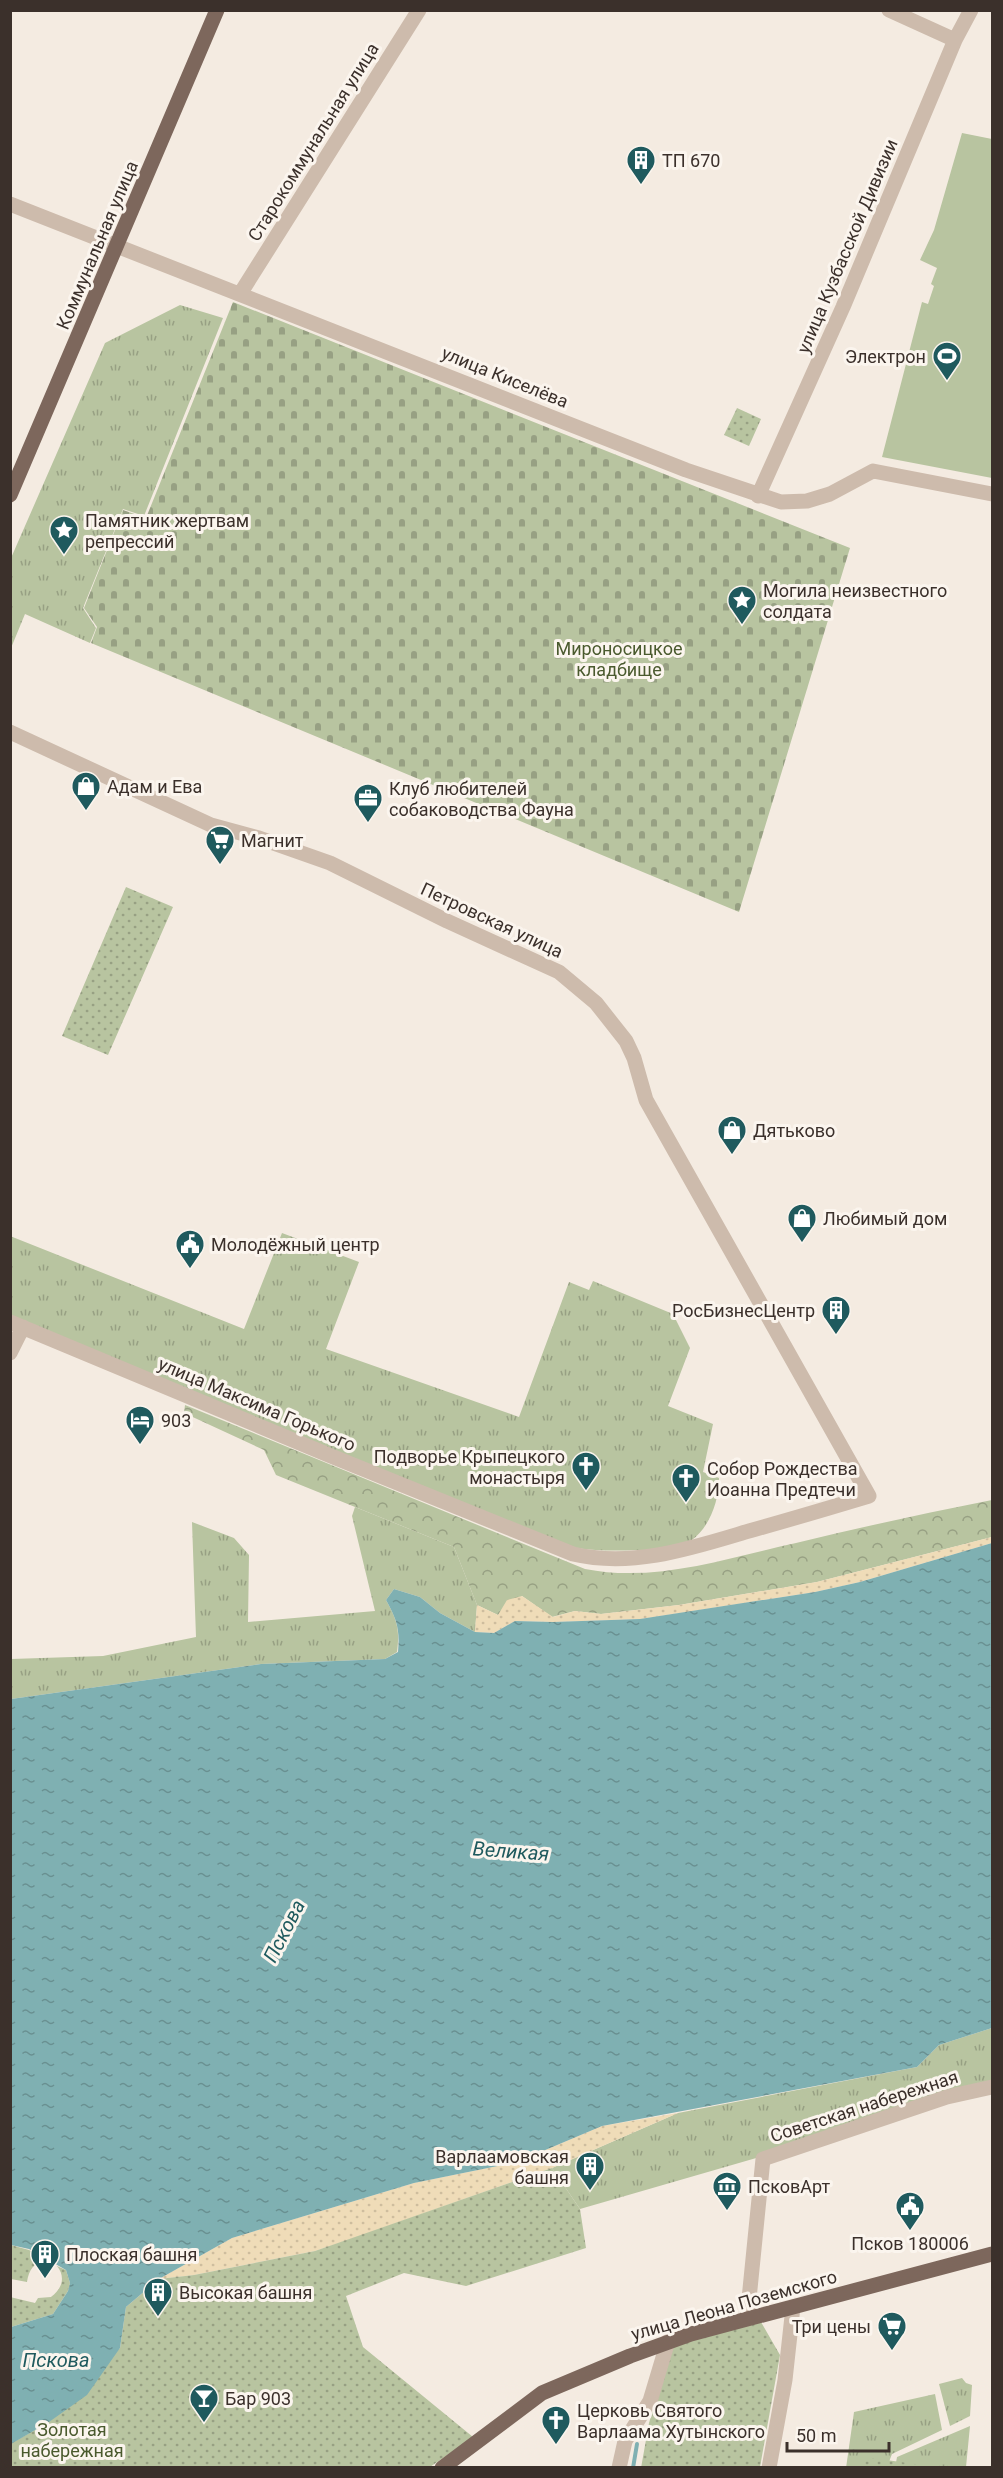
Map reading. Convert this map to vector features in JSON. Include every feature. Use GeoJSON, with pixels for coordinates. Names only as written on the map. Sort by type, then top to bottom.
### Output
{"type":"FeatureCollection","features":[{"type":"Feature","properties":{"kind":"main road","name":"Коммунальная улица"},"geometry":{"type":"LineString","coordinates":[[10,495],[118,248],[217,10]]}},
{"type":"Feature","properties":{"kind":"main road","name":"улица Леона Поземского"},"geometry":{"type":"LineString","coordinates":[[442,2468],[542,2393],[668,2341],[993,2254]]}},
{"type":"Feature","properties":{"kind":"street","name":"Старокоммунальная улица"},"geometry":{"type":"LineString","coordinates":[[240,294],[419,10]]}},
{"type":"Feature","properties":{"kind":"street"},"geometry":{"type":"LineString","coordinates":[[889,10],[955,40]]}},
{"type":"Feature","properties":{"kind":"street","name":"улица Кузбасской Дивизии"},"geometry":{"type":"LineString","coordinates":[[758,496],[843,307],[955,40],[971,10]]}},
{"type":"Feature","properties":{"kind":"street","name":"улица Киселёва"},"geometry":{"type":"LineString","coordinates":[[10,204],[686,470],[758,496],[781,502],[807,501],[830,494],[873,471],[993,494]]}},
{"type":"Feature","properties":{"kind":"street","name":"Петровская улица"},"geometry":{"type":"LineString","coordinates":[[10,732],[211,825],[259,838],[330,863],[447,921],[560,972],[596,1003],[626,1041],[634,1058],[646,1100],[869,1496]]}},
{"type":"Feature","properties":{"kind":"street"},"geometry":{"type":"LineString","coordinates":[[10,1353],[17,1325]]}},
{"type":"Feature","properties":{"kind":"street","name":"улица Максима Горького"},"geometry":{"type":"LineString","coordinates":[[17,1325],[349,1464],[573,1554],[591,1558],[628,1559],[667,1554],[869,1496]]}},
{"type":"Feature","properties":{"kind":"street","name":"Советская набережная"},"geometry":{"type":"LineString","coordinates":[[747,2319],[763,2159],[947,2097],[993,2087]]}},
{"type":"Feature","properties":{"kind":"street"},"geometry":{"type":"LineString","coordinates":[[770,2468],[785,2380],[792,2307]]}},
{"type":"Feature","properties":{"kind":"street"},"geometry":{"type":"LineString","coordinates":[[619,2468],[625,2441],[650,2401],[668,2341]]}},
{"type":"Feature","properties":{"kind":"green space","name":"Электрон"},"geometry":{"type":"Polygon","coordinates":[[[962,133],[992,139],[992,478],[882,457],[922,302],[928,304],[934,286],[931,284],[937,268],[920,260],[934,230],[962,133]]]}},
{"type":"Feature","properties":{"kind":"green space","name":"Мироносицкое кладбище"},"geometry":{"type":"Polygon","coordinates":[[[233,302],[850,548],[739,912],[91,643],[97,627],[84,608],[123,510],[146,518],[233,302]]]}},
{"type":"Feature","properties":{"kind":"green space"},"geometry":{"type":"Polygon","coordinates":[[[180,305],[223,318],[144,516],[123,509],[83,608],[96,628],[90,643],[25,614],[11,648],[11,558],[105,343],[180,305]]]}},
{"type":"Feature","properties":{"kind":"green space"},"geometry":{"type":"Polygon","coordinates":[[[737,408],[761,419],[749,446],[724,435],[737,408]]]}},
{"type":"Feature","properties":{"kind":"green space"},"geometry":{"type":"Polygon","coordinates":[[[126,887],[173,907],[108,1055],[62,1036],[126,887]]]}},
{"type":"Feature","properties":{"kind":"green space"},"geometry":{"type":"Polygon","coordinates":[[[282,1233],[359,1262],[326,1349],[519,1417],[569,1282],[589,1290],[593,1281],[673,1314],[690,1348],[668,1406],[713,1424],[703,1472],[719,1478],[716,1501],[707,1523],[692,1540],[670,1549],[614,1551],[576,1548],[11,1325],[10,1236],[244,1329],[282,1233]]]}},
{"type":"Feature","properties":{"kind":"green space"},"geometry":{"type":"Polygon","coordinates":[[[185,1405],[585,1569],[612,1573],[638,1573],[691,1567],[992,1500],[992,1537],[817,1582],[679,1605],[601,1614],[575,1611],[552,1617],[522,1596],[498,1615],[477,1605],[454,1547],[276,1475],[264,1450],[184,1413],[185,1405]]]}},
{"type":"Feature","properties":{"kind":"green space"},"geometry":{"type":"Polygon","coordinates":[[[355,1507],[454,1547],[477,1605],[475,1632],[440,1613],[420,1597],[394,1589],[386,1600],[397,1625],[397,1652],[385,1659],[261,1664],[11,1699],[11,1659],[103,1656],[196,1637],[192,1522],[234,1538],[249,1555],[248,1622],[375,1611],[352,1516],[355,1507]]]}},
{"type":"Feature","properties":{"kind":"green space"},"geometry":{"type":"Polygon","coordinates":[[[992,2028],[992,2090],[580,2209],[552,2168],[678,2113],[917,2067],[939,2045],[992,2028]]]}},
{"type":"Feature","properties":{"kind":"green space","name":"Золотая набережная"},"geometry":{"type":"Polygon","coordinates":[[[552,2168],[580,2209],[586,2248],[466,2286],[404,2273],[346,2296],[363,2347],[473,2437],[430,2467],[11,2467],[10,2444],[49,2422],[120,2348],[126,2307],[159,2279],[194,2275],[315,2251],[552,2168]]]}},
{"type":"Feature","properties":{"kind":"green space"},"geometry":{"type":"Polygon","coordinates":[[[11,2245],[29,2250],[52,2262],[46,2261],[34,2266],[27,2282],[11,2279],[11,2245]]]}},
{"type":"Feature","properties":{"kind":"green space"},"geometry":{"type":"Polygon","coordinates":[[[57,2266],[66,2270],[70,2283],[68,2291],[53,2314],[11,2327],[10,2297],[35,2303],[38,2298],[51,2297],[62,2283],[57,2266]]]}},
{"type":"Feature","properties":{"kind":"green space"},"geometry":{"type":"Polygon","coordinates":[[[761,2322],[780,2355],[760,2467],[641,2468],[649,2423],[672,2345],[761,2322]]]}},
{"type":"Feature","properties":{"kind":"green space"},"geometry":{"type":"Polygon","coordinates":[[[962,2378],[966,2383],[972,2385],[970,2416],[950,2426],[939,2384],[962,2378]]]}},
{"type":"Feature","properties":{"kind":"green space"},"geometry":{"type":"Polygon","coordinates":[[[935,2394],[942,2430],[892,2454],[887,2467],[846,2468],[854,2412],[935,2394]]]}},
{"type":"Feature","properties":{"kind":"green space"},"geometry":{"type":"Polygon","coordinates":[[[970,2426],[966,2467],[895,2468],[897,2457],[970,2426]]]}},
{"type":"Feature","properties":{"kind":"green space"},"geometry":{"type":"Polygon","coordinates":[[[865,2457],[929,2466],[929,2467],[863,2467],[865,2457]]]}},
{"type":"Feature","properties":{"kind":"sand"},"geometry":{"type":"Polygon","coordinates":[[[992,1537],[992,1543],[860,1582],[815,1592],[641,1619],[515,1621],[494,1633],[475,1632],[477,1605],[498,1615],[507,1600],[522,1596],[553,1617],[575,1611],[601,1614],[679,1605],[817,1582],[992,1537]]]}},
{"type":"Feature","properties":{"kind":"sand"},"geometry":{"type":"Polygon","coordinates":[[[678,2113],[552,2168],[315,2251],[194,2275],[159,2279],[232,2238],[414,2183],[517,2162],[602,2126],[678,2113]]]}},
{"type":"Feature","properties":{"kind":"water"},"geometry":{"type":"Polygon","coordinates":[[[992,1543],[992,2028],[939,2045],[917,2067],[602,2126],[517,2162],[414,2183],[232,2238],[159,2279],[126,2307],[120,2348],[87,2395],[49,2422],[11,2444],[11,2327],[53,2314],[68,2291],[70,2283],[66,2270],[29,2249],[11,2245],[11,1699],[261,1664],[385,1659],[398,1652],[397,1625],[386,1600],[394,1589],[420,1597],[440,1613],[475,1632],[494,1633],[515,1621],[640,1619],[815,1592],[860,1582],[992,1543]]]}},
{"type":"Feature","properties":{"kind":"waterway"},"geometry":{"type":"LineString","coordinates":[[633,2468],[637,2444]]}},
{"type":"Feature","properties":{"kind":"place","name":"ТП 670"},"geometry":{"type":"Point","coordinates":[641,186]}},
{"type":"Feature","properties":{"kind":"place","name":"Электрон"},"geometry":{"type":"Point","coordinates":[947,382]}},
{"type":"Feature","properties":{"kind":"place","name":"Памятник жертвам репрессий"},"geometry":{"type":"Point","coordinates":[64,556]}},
{"type":"Feature","properties":{"kind":"place","name":"Могила неизвестного солдата"},"geometry":{"type":"Point","coordinates":[742,626]}},
{"type":"Feature","properties":{"kind":"place","name":"Адам и Ева"},"geometry":{"type":"Point","coordinates":[86,812]}},
{"type":"Feature","properties":{"kind":"place","name":"Клуб любителей собаководства Фауна"},"geometry":{"type":"Point","coordinates":[368,824]}},
{"type":"Feature","properties":{"kind":"place","name":"Магнит"},"geometry":{"type":"Point","coordinates":[220,866]}},
{"type":"Feature","properties":{"kind":"place","name":"Дятьково"},"geometry":{"type":"Point","coordinates":[732,1156]}},
{"type":"Feature","properties":{"kind":"place","name":"Любимый дом"},"geometry":{"type":"Point","coordinates":[802,1244]}},
{"type":"Feature","properties":{"kind":"place","name":"Молодёжный центр"},"geometry":{"type":"Point","coordinates":[190,1270]}},
{"type":"Feature","properties":{"kind":"place","name":"РосБизнесЦентр"},"geometry":{"type":"Point","coordinates":[836,1336]}},
{"type":"Feature","properties":{"kind":"place","name":"903"},"geometry":{"type":"Point","coordinates":[140,1446]}},
{"type":"Feature","properties":{"kind":"place","name":"Подворье Крыпецкого монастыря"},"geometry":{"type":"Point","coordinates":[586,1492]}},
{"type":"Feature","properties":{"kind":"place","name":"Собор Рождества Иоанна Предтечи"},"geometry":{"type":"Point","coordinates":[686,1504]}},
{"type":"Feature","properties":{"kind":"place","name":"Варлаамовская башня"},"geometry":{"type":"Point","coordinates":[590,2192]}},
{"type":"Feature","properties":{"kind":"place","name":"ПсковАрт"},"geometry":{"type":"Point","coordinates":[727,2212]}},
{"type":"Feature","properties":{"kind":"place","name":"Псков 180006"},"geometry":{"type":"Point","coordinates":[910,2232]}},
{"type":"Feature","properties":{"kind":"place","name":"Плоская башня"},"geometry":{"type":"Point","coordinates":[45,2280]}},
{"type":"Feature","properties":{"kind":"place","name":"Высокая башня"},"geometry":{"type":"Point","coordinates":[158,2318]}},
{"type":"Feature","properties":{"kind":"place","name":"Три цены"},"geometry":{"type":"Point","coordinates":[892,2352]}},
{"type":"Feature","properties":{"kind":"place","name":"Бар 903"},"geometry":{"type":"Point","coordinates":[204,2424]}},
{"type":"Feature","properties":{"kind":"place","name":"Церковь Святого Варлаама Хутынского"},"geometry":{"type":"Point","coordinates":[556,2446]}},
{"type":"Feature","properties":{"kind":"water label","name":"Великая"},"geometry":{"type":"Point","coordinates":[511,1851]}},
{"type":"Feature","properties":{"kind":"water label","name":"Пскова"},"geometry":{"type":"Point","coordinates":[284,1931]}},
{"type":"Feature","properties":{"kind":"water label","name":"Пскова"},"geometry":{"type":"Point","coordinates":[56,2360]}}]}
